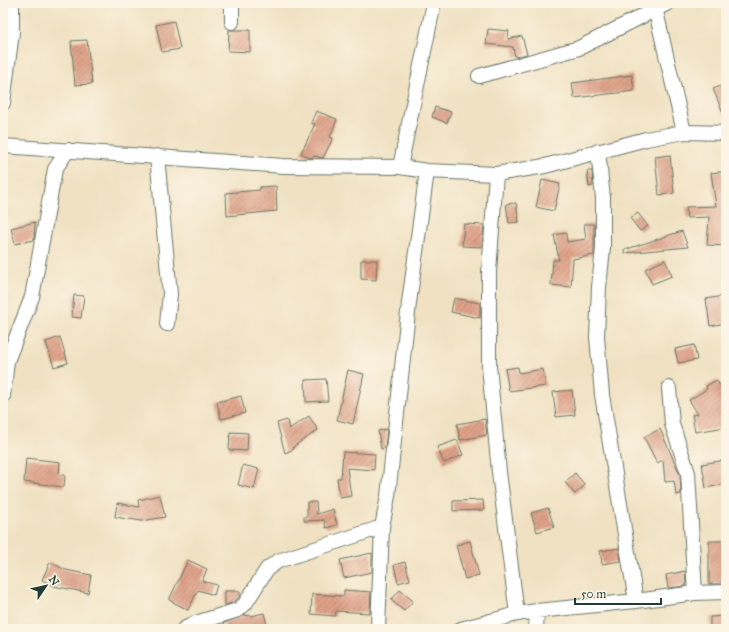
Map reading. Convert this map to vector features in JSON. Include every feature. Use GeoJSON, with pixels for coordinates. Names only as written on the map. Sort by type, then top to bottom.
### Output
{"type":"FeatureCollection","features":[{"type":"Feature","properties":{"kind":"street"},"geometry":{"type":"LineString","coordinates":[[3,104],[12,32],[12,3]]}},
{"type":"Feature","properties":{"kind":"street"},"geometry":{"type":"LineString","coordinates":[[232,3],[232,22]]}},
{"type":"Feature","properties":{"kind":"street"},"geometry":{"type":"LineString","coordinates":[[400,167],[434,3]]}},
{"type":"Feature","properties":{"kind":"street"},"geometry":{"type":"LineString","coordinates":[[479,76],[579,48],[659,5],[684,132]]}},
{"type":"Feature","properties":{"kind":"street"},"geometry":{"type":"LineString","coordinates":[[3,146],[284,166],[400,167],[427,171],[496,174],[545,166],[646,139],[684,132],[726,133]]}},
{"type":"Feature","properties":{"kind":"street"},"geometry":{"type":"LineString","coordinates":[[45,150],[55,170]]}},
{"type":"Feature","properties":{"kind":"street"},"geometry":{"type":"LineString","coordinates":[[3,396],[7,361],[32,297],[55,170],[68,150]]}},
{"type":"Feature","properties":{"kind":"street"},"geometry":{"type":"LineString","coordinates":[[598,151],[603,198],[603,248],[599,287],[597,337],[602,395],[636,601]]}},
{"type":"Feature","properties":{"kind":"street"},"geometry":{"type":"LineString","coordinates":[[157,156],[170,294],[167,324]]}},
{"type":"Feature","properties":{"kind":"street"},"geometry":{"type":"LineString","coordinates":[[378,629],[382,527],[388,496],[409,303],[427,171]]}},
{"type":"Feature","properties":{"kind":"street"},"geometry":{"type":"LineString","coordinates":[[496,174],[489,272],[489,366],[499,472],[517,614]]}},
{"type":"Feature","properties":{"kind":"street"},"geometry":{"type":"LineString","coordinates":[[669,388],[672,424],[688,473],[695,593]]}},
{"type":"Feature","properties":{"kind":"street"},"geometry":{"type":"LineString","coordinates":[[184,629],[196,623],[238,610],[245,604],[267,570],[278,561],[382,527]]}},
{"type":"Feature","properties":{"kind":"street"},"geometry":{"type":"LineString","coordinates":[[461,629],[537,610],[636,601],[695,593],[726,592]]}},
{"type":"Feature","properties":{"kind":"street"},"geometry":{"type":"LineString","coordinates":[[536,629],[537,610]]}},
{"type":"Feature","properties":{"kind":"building"},"geometry":{"type":"Polygon","coordinates":[[[174,21],[180,49],[162,52],[156,25],[174,21]]]}},
{"type":"Feature","properties":{"kind":"building"},"geometry":{"type":"Polygon","coordinates":[[[488,29],[509,31],[508,39],[522,36],[527,54],[515,57],[513,47],[486,44],[488,29]]]}},
{"type":"Feature","properties":{"kind":"building"},"geometry":{"type":"Polygon","coordinates":[[[229,30],[250,30],[250,52],[228,51],[229,30]]]}},
{"type":"Feature","properties":{"kind":"building"},"geometry":{"type":"Polygon","coordinates":[[[87,40],[92,84],[75,85],[71,41],[87,40]]]}},
{"type":"Feature","properties":{"kind":"building"},"geometry":{"type":"Polygon","coordinates":[[[632,75],[634,91],[574,98],[572,83],[632,75]]]}},
{"type":"Feature","properties":{"kind":"building"},"geometry":{"type":"Polygon","coordinates":[[[726,84],[726,120],[713,89],[726,84]]]}},
{"type":"Feature","properties":{"kind":"building"},"geometry":{"type":"Polygon","coordinates":[[[435,107],[451,112],[447,123],[432,117],[435,107]]]}},
{"type":"Feature","properties":{"kind":"building"},"geometry":{"type":"Polygon","coordinates":[[[316,111],[337,119],[330,137],[333,138],[323,158],[314,156],[310,158],[301,153],[315,124],[311,123],[316,111]]]}},
{"type":"Feature","properties":{"kind":"building"},"geometry":{"type":"Polygon","coordinates":[[[670,155],[674,193],[659,195],[655,157],[670,155]]]}},
{"type":"Feature","properties":{"kind":"building"},"geometry":{"type":"Polygon","coordinates":[[[587,171],[592,171],[593,186],[589,187],[587,171]]]}},
{"type":"Feature","properties":{"kind":"building"},"geometry":{"type":"Polygon","coordinates":[[[726,171],[726,246],[707,245],[709,217],[687,218],[686,207],[716,206],[711,173],[726,171]]]}},
{"type":"Feature","properties":{"kind":"building"},"geometry":{"type":"Polygon","coordinates":[[[542,180],[560,184],[554,211],[536,207],[542,180]]]}},
{"type":"Feature","properties":{"kind":"building"},"geometry":{"type":"Polygon","coordinates":[[[276,186],[277,211],[227,216],[226,193],[260,190],[260,187],[276,186]]]}},
{"type":"Feature","properties":{"kind":"building"},"geometry":{"type":"Polygon","coordinates":[[[516,203],[519,222],[509,223],[506,204],[516,203]]]}},
{"type":"Feature","properties":{"kind":"building"},"geometry":{"type":"Polygon","coordinates":[[[638,213],[648,226],[640,231],[630,218],[638,213]]]}},
{"type":"Feature","properties":{"kind":"building"},"geometry":{"type":"Polygon","coordinates":[[[35,222],[34,240],[15,244],[11,228],[35,222]]]}},
{"type":"Feature","properties":{"kind":"building"},"geometry":{"type":"Polygon","coordinates":[[[464,224],[484,225],[482,247],[462,246],[464,224]]]}},
{"type":"Feature","properties":{"kind":"building"},"geometry":{"type":"Polygon","coordinates":[[[584,224],[594,224],[594,255],[573,259],[571,287],[551,285],[553,260],[559,260],[554,235],[566,233],[567,242],[586,239],[584,224]]]}},
{"type":"Feature","properties":{"kind":"building"},"geometry":{"type":"Polygon","coordinates":[[[682,231],[688,247],[625,253],[624,250],[682,231]]]}},
{"type":"Feature","properties":{"kind":"building"},"geometry":{"type":"Polygon","coordinates":[[[361,260],[377,260],[376,280],[361,279],[361,260]]]}},
{"type":"Feature","properties":{"kind":"building"},"geometry":{"type":"Polygon","coordinates":[[[665,260],[672,276],[652,284],[645,269],[665,260]]]}},
{"type":"Feature","properties":{"kind":"building"},"geometry":{"type":"Polygon","coordinates":[[[74,295],[84,296],[81,318],[72,317],[74,295]]]}},
{"type":"Feature","properties":{"kind":"building"},"geometry":{"type":"Polygon","coordinates":[[[723,296],[726,323],[710,326],[706,299],[723,296]]]}},
{"type":"Feature","properties":{"kind":"building"},"geometry":{"type":"Polygon","coordinates":[[[454,298],[480,303],[480,318],[451,312],[454,298]]]}},
{"type":"Feature","properties":{"kind":"building"},"geometry":{"type":"Polygon","coordinates":[[[60,337],[68,363],[54,367],[46,342],[60,337]]]}},
{"type":"Feature","properties":{"kind":"building"},"geometry":{"type":"Polygon","coordinates":[[[694,345],[697,360],[678,363],[675,349],[694,345]]]}},
{"type":"Feature","properties":{"kind":"building"},"geometry":{"type":"Polygon","coordinates":[[[518,367],[519,373],[543,369],[546,386],[509,391],[505,369],[518,367]]]}},
{"type":"Feature","properties":{"kind":"building"},"geometry":{"type":"Polygon","coordinates":[[[348,370],[364,374],[353,424],[337,420],[348,370]]]}},
{"type":"Feature","properties":{"kind":"building"},"geometry":{"type":"Polygon","coordinates":[[[326,379],[328,401],[306,402],[305,380],[326,379]]]}},
{"type":"Feature","properties":{"kind":"building"},"geometry":{"type":"Polygon","coordinates":[[[717,380],[719,385],[726,382],[726,427],[695,432],[692,415],[698,414],[689,400],[707,389],[706,386],[717,380]]]}},
{"type":"Feature","properties":{"kind":"building"},"geometry":{"type":"Polygon","coordinates":[[[572,390],[575,415],[556,417],[553,392],[572,390]]]}},
{"type":"Feature","properties":{"kind":"building"},"geometry":{"type":"Polygon","coordinates":[[[241,396],[245,413],[221,419],[217,402],[241,396]]]}},
{"type":"Feature","properties":{"kind":"building"},"geometry":{"type":"Polygon","coordinates":[[[309,416],[318,430],[293,447],[294,449],[285,453],[277,423],[287,420],[289,429],[309,416]]]}},
{"type":"Feature","properties":{"kind":"building"},"geometry":{"type":"Polygon","coordinates":[[[485,419],[487,435],[460,440],[457,424],[485,419]]]}},
{"type":"Feature","properties":{"kind":"building"},"geometry":{"type":"Polygon","coordinates":[[[387,429],[385,448],[381,449],[378,431],[387,429]]]}},
{"type":"Feature","properties":{"kind":"building"},"geometry":{"type":"Polygon","coordinates":[[[660,429],[680,475],[681,494],[676,495],[674,481],[665,482],[663,460],[657,463],[644,437],[660,429]]]}},
{"type":"Feature","properties":{"kind":"building"},"geometry":{"type":"Polygon","coordinates":[[[230,432],[248,433],[247,451],[229,450],[230,432]]]}},
{"type":"Feature","properties":{"kind":"building"},"geometry":{"type":"Polygon","coordinates":[[[457,440],[463,455],[444,463],[437,447],[457,440]]]}},
{"type":"Feature","properties":{"kind":"building"},"geometry":{"type":"Polygon","coordinates":[[[343,452],[375,454],[374,470],[347,468],[351,496],[340,498],[337,478],[341,478],[343,452]]]}},
{"type":"Feature","properties":{"kind":"building"},"geometry":{"type":"Polygon","coordinates":[[[26,458],[60,462],[59,475],[65,475],[64,487],[24,482],[26,458]]]}},
{"type":"Feature","properties":{"kind":"building"},"geometry":{"type":"Polygon","coordinates":[[[726,460],[726,484],[706,488],[702,464],[726,460]]]}},
{"type":"Feature","properties":{"kind":"building"},"geometry":{"type":"Polygon","coordinates":[[[243,465],[259,469],[254,489],[238,485],[243,465]]]}},
{"type":"Feature","properties":{"kind":"building"},"geometry":{"type":"Polygon","coordinates":[[[575,473],[585,485],[575,494],[565,482],[575,473]]]}},
{"type":"Feature","properties":{"kind":"building"},"geometry":{"type":"Polygon","coordinates":[[[160,495],[165,517],[142,521],[115,517],[117,503],[139,507],[138,500],[160,495]]]}},
{"type":"Feature","properties":{"kind":"building"},"geometry":{"type":"Polygon","coordinates":[[[483,500],[484,510],[453,511],[453,501],[483,500]]]}},
{"type":"Feature","properties":{"kind":"building"},"geometry":{"type":"Polygon","coordinates":[[[307,502],[316,502],[317,514],[333,509],[337,525],[326,528],[324,520],[304,521],[304,517],[307,516],[307,502]]]}},
{"type":"Feature","properties":{"kind":"building"},"geometry":{"type":"Polygon","coordinates":[[[548,508],[554,527],[537,532],[531,513],[548,508]]]}},
{"type":"Feature","properties":{"kind":"building"},"geometry":{"type":"Polygon","coordinates":[[[470,541],[479,575],[465,579],[456,545],[470,541]]]}},
{"type":"Feature","properties":{"kind":"building"},"geometry":{"type":"Polygon","coordinates":[[[709,541],[726,541],[726,584],[709,584],[709,541]]]}},
{"type":"Feature","properties":{"kind":"building"},"geometry":{"type":"Polygon","coordinates":[[[619,548],[621,561],[602,564],[600,551],[619,548]]]}},
{"type":"Feature","properties":{"kind":"building"},"geometry":{"type":"Polygon","coordinates":[[[372,553],[372,572],[344,578],[340,560],[372,553]]]}},
{"type":"Feature","properties":{"kind":"building"},"geometry":{"type":"Polygon","coordinates":[[[188,560],[207,569],[202,581],[217,585],[214,595],[198,590],[188,610],[169,600],[188,560]]]}},
{"type":"Feature","properties":{"kind":"building"},"geometry":{"type":"Polygon","coordinates":[[[50,562],[66,570],[91,575],[88,593],[54,586],[42,580],[50,562]]]}},
{"type":"Feature","properties":{"kind":"building"},"geometry":{"type":"Polygon","coordinates":[[[405,562],[410,580],[398,583],[394,565],[405,562]]]}},
{"type":"Feature","properties":{"kind":"building"},"geometry":{"type":"Polygon","coordinates":[[[685,571],[686,586],[668,588],[666,575],[685,571]]]}},
{"type":"Feature","properties":{"kind":"building"},"geometry":{"type":"Polygon","coordinates":[[[344,590],[371,592],[370,613],[336,611],[335,616],[311,614],[312,594],[344,596],[344,590]]]}},
{"type":"Feature","properties":{"kind":"building"},"geometry":{"type":"Polygon","coordinates":[[[400,590],[413,601],[404,611],[391,600],[400,590]]]}},
{"type":"Feature","properties":{"kind":"building"},"geometry":{"type":"Polygon","coordinates":[[[225,591],[240,591],[240,596],[234,602],[225,605],[225,591]]]}},
{"type":"Feature","properties":{"kind":"building"},"geometry":{"type":"Polygon","coordinates":[[[264,613],[268,629],[223,629],[224,623],[245,615],[251,616],[264,613]]]}},
{"type":"Feature","properties":{"kind":"building"},"geometry":{"type":"Polygon","coordinates":[[[726,616],[726,629],[710,629],[710,617],[726,616]]]}}]}
